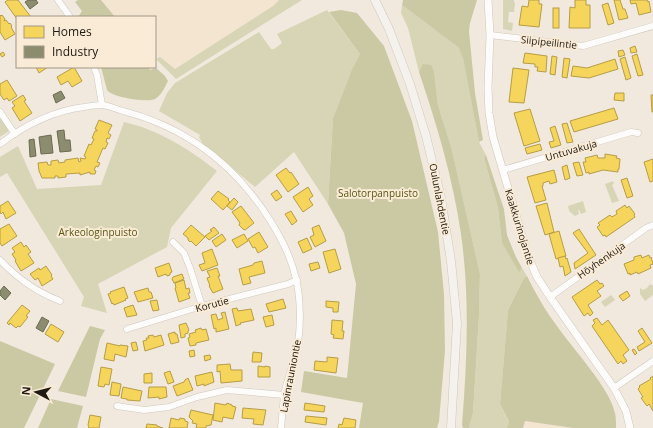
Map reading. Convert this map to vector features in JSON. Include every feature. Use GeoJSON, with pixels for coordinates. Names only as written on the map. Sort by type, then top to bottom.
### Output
{"type":"FeatureCollection","features":[{"type":"Feature","properties":{"kind":"main road","name":"Oulunlahdentie"},"geometry":{"type":"LineString","coordinates":[[375,0],[389,29],[410,84],[426,136],[441,198],[451,261],[457,323],[452,407],[449,428]]}},
{"type":"Feature","properties":{"kind":"street"},"geometry":{"type":"LineString","coordinates":[[58,0],[69,16]]}},
{"type":"Feature","properties":{"kind":"street","name":"Kaakkurinojantie"},"geometry":{"type":"LineString","coordinates":[[488,0],[490,36],[488,87],[489,113],[494,137],[528,256],[537,277],[550,297],[614,388],[626,411],[630,428]]}},
{"type":"Feature","properties":{"kind":"street","name":"Siipipeilintie"},"geometry":{"type":"LineString","coordinates":[[490,36],[583,46],[591,45],[653,26]]}},
{"type":"Feature","properties":{"kind":"street"},"geometry":{"type":"LineString","coordinates":[[0,144],[46,116],[61,111],[102,105],[94,68]]}},
{"type":"Feature","properties":{"kind":"street","name":"Lapinrauniontie"},"geometry":{"type":"LineString","coordinates":[[102,105],[160,123],[188,138],[211,153],[236,174],[257,200],[280,236],[290,258],[297,280],[300,315],[297,347],[284,395],[281,428]]}},
{"type":"Feature","properties":{"kind":"street"},"geometry":{"type":"LineString","coordinates":[[0,112],[15,134]]}},
{"type":"Feature","properties":{"kind":"street","name":"Untuvakuja"},"geometry":{"type":"LineString","coordinates":[[503,170],[631,132],[638,133]]}},
{"type":"Feature","properties":{"kind":"street","name":"Höyhenkuja"},"geometry":{"type":"LineString","coordinates":[[550,297],[646,228],[653,225]]}},
{"type":"Feature","properties":{"kind":"street"},"geometry":{"type":"LineString","coordinates":[[173,242],[184,254],[202,306]]}},
{"type":"Feature","properties":{"kind":"street"},"geometry":{"type":"LineString","coordinates":[[0,260],[12,273],[43,295],[60,301]]}},
{"type":"Feature","properties":{"kind":"street","name":"Korutie"},"geometry":{"type":"LineString","coordinates":[[127,329],[202,306],[288,284],[297,280]]}},
{"type":"Feature","properties":{"kind":"street"},"geometry":{"type":"LineString","coordinates":[[614,388],[653,361]]}},
{"type":"Feature","properties":{"kind":"street"},"geometry":{"type":"LineString","coordinates":[[116,406],[144,410],[169,407],[197,397],[227,390],[284,395]]}},
{"type":"Feature","properties":{"kind":"shaded area"},"geometry":{"type":"Polygon","coordinates":[[[102,0],[279,0],[273,6],[175,69],[156,55],[156,16],[114,16],[102,0]]]}},
{"type":"Feature","properties":{"kind":"shaded area"},"geometry":{"type":"Polygon","coordinates":[[[524,421],[573,428],[524,428],[524,421]]]}},
{"type":"Feature","properties":{"kind":"green space"},"geometry":{"type":"Polygon","coordinates":[[[78,0],[101,0],[114,16],[79,16],[82,11],[75,2],[78,0]]]}},
{"type":"Feature","properties":{"kind":"green space"},"geometry":{"type":"Polygon","coordinates":[[[279,0],[302,0],[176,79],[156,59],[160,57],[175,69],[273,6],[279,0]]]}},
{"type":"Feature","properties":{"kind":"green space"},"geometry":{"type":"Polygon","coordinates":[[[403,0],[477,0],[469,31],[475,93],[483,140],[479,142],[463,58],[459,48],[402,5],[403,0]]]}},
{"type":"Feature","properties":{"kind":"green space"},"geometry":{"type":"Polygon","coordinates":[[[503,0],[514,0],[515,3],[514,12],[509,12],[508,22],[513,23],[512,31],[503,29],[503,0]]]}},
{"type":"Feature","properties":{"kind":"green space"},"geometry":{"type":"Polygon","coordinates":[[[402,5],[459,48],[463,57],[479,142],[486,155],[484,158],[498,208],[502,243],[519,271],[522,268],[527,276],[524,278],[508,310],[500,404],[509,423],[507,428],[469,428],[473,413],[480,274],[452,150],[438,105],[434,71],[424,65],[419,72],[408,28],[401,13],[402,5]]]}},
{"type":"Feature","properties":{"kind":"green space"},"geometry":{"type":"Polygon","coordinates":[[[327,10],[360,54],[352,69],[333,118],[328,204],[294,152],[255,187],[203,144],[199,137],[200,135],[159,111],[167,93],[175,83],[259,32],[271,49],[274,49],[282,43],[277,34],[327,10]]]}},
{"type":"Feature","properties":{"kind":"green space","name":"Salotorpanpuisto"},"geometry":{"type":"Polygon","coordinates":[[[341,10],[357,13],[384,46],[412,121],[438,232],[444,294],[445,351],[439,421],[437,428],[359,428],[363,403],[301,392],[304,371],[347,378],[356,284],[344,233],[328,204],[333,118],[352,69],[360,54],[329,12],[341,10]]]}},
{"type":"Feature","properties":{"kind":"green space"},"geometry":{"type":"Polygon","coordinates":[[[423,64],[431,65],[434,71],[438,105],[452,150],[480,274],[473,413],[469,428],[463,428],[462,425],[467,306],[461,234],[454,193],[444,152],[419,72],[423,64]]]}},
{"type":"Feature","properties":{"kind":"green space"},"geometry":{"type":"Polygon","coordinates":[[[101,68],[149,68],[150,70],[156,68],[168,81],[161,94],[157,98],[151,100],[130,99],[115,95],[107,90],[101,68]]]}},
{"type":"Feature","properties":{"kind":"green space"},"geometry":{"type":"Polygon","coordinates":[[[0,117],[9,131],[0,137],[0,117]]]}},
{"type":"Feature","properties":{"kind":"green space","name":"Arkeologinpuisto"},"geometry":{"type":"Polygon","coordinates":[[[124,122],[149,130],[173,141],[196,155],[217,171],[171,228],[167,247],[98,284],[107,313],[81,306],[84,297],[7,173],[0,177],[0,157],[18,146],[37,189],[101,185],[124,122]]]}},
{"type":"Feature","properties":{"kind":"green space"},"geometry":{"type":"Polygon","coordinates":[[[486,155],[504,209],[507,235],[522,268],[519,272],[502,243],[498,208],[484,158],[486,155]]]}},
{"type":"Feature","properties":{"kind":"green space"},"geometry":{"type":"Polygon","coordinates":[[[613,181],[614,184],[612,185],[619,201],[612,203],[605,184],[613,181]]]}},
{"type":"Feature","properties":{"kind":"green space"},"geometry":{"type":"Polygon","coordinates":[[[583,201],[586,212],[581,214],[578,210],[579,214],[575,216],[569,211],[568,206],[583,201]]]}},
{"type":"Feature","properties":{"kind":"green space"},"geometry":{"type":"Polygon","coordinates":[[[527,276],[537,296],[549,314],[590,368],[606,392],[615,413],[616,428],[573,428],[525,421],[523,428],[507,428],[509,422],[500,404],[508,310],[524,278],[527,276]]]}},
{"type":"Feature","properties":{"kind":"green space"},"geometry":{"type":"Polygon","coordinates":[[[650,284],[653,286],[653,295],[645,301],[640,294],[640,288],[643,290],[650,284]]]}},
{"type":"Feature","properties":{"kind":"green space"},"geometry":{"type":"Polygon","coordinates":[[[611,295],[615,300],[605,307],[601,302],[611,295]]]}},
{"type":"Feature","properties":{"kind":"green space"},"geometry":{"type":"Polygon","coordinates":[[[90,326],[105,330],[100,339],[86,397],[58,391],[90,326]]]}},
{"type":"Feature","properties":{"kind":"green space"},"geometry":{"type":"Polygon","coordinates":[[[0,341],[55,364],[24,428],[0,428],[0,341]]]}},
{"type":"Feature","properties":{"kind":"green space"},"geometry":{"type":"Polygon","coordinates":[[[51,399],[83,406],[77,428],[38,428],[51,399]]]}},
{"type":"Feature","properties":{"kind":"building: Homes"},"geometry":{"type":"Polygon","coordinates":[[[8,0],[18,0],[30,16],[16,16],[16,18],[5,2],[8,0]]]}},
{"type":"Feature","properties":{"kind":"building: Homes"},"geometry":{"type":"Polygon","coordinates":[[[529,0],[539,0],[539,4],[542,4],[539,27],[519,25],[522,6],[528,7],[529,0]]]}},
{"type":"Feature","properties":{"kind":"building: Homes"},"geometry":{"type":"Polygon","coordinates":[[[575,0],[586,0],[586,5],[590,5],[590,28],[569,28],[570,7],[575,8],[575,0]]]}},
{"type":"Feature","properties":{"kind":"building: Homes"},"geometry":{"type":"Polygon","coordinates":[[[614,0],[620,0],[628,18],[619,20],[614,0]]]}},
{"type":"Feature","properties":{"kind":"building: Homes"},"geometry":{"type":"Polygon","coordinates":[[[630,0],[649,1],[651,12],[639,15],[636,3],[631,4],[630,0]]]}},
{"type":"Feature","properties":{"kind":"building: Homes"},"geometry":{"type":"Polygon","coordinates":[[[608,3],[614,23],[608,25],[602,5],[608,3]]]}},
{"type":"Feature","properties":{"kind":"building: Homes"},"geometry":{"type":"Polygon","coordinates":[[[553,8],[559,8],[559,28],[553,28],[553,8]]]}},
{"type":"Feature","properties":{"kind":"building: Homes"},"geometry":{"type":"Polygon","coordinates":[[[0,15],[2,15],[5,19],[4,21],[6,20],[9,24],[10,23],[15,34],[5,40],[0,32],[0,15]]]}},
{"type":"Feature","properties":{"kind":"building: Homes"},"geometry":{"type":"Polygon","coordinates":[[[635,46],[637,52],[631,53],[630,48],[635,46]]]}},
{"type":"Feature","properties":{"kind":"building: Homes"},"geometry":{"type":"Polygon","coordinates":[[[623,50],[625,55],[619,57],[618,51],[623,50]]]}},
{"type":"Feature","properties":{"kind":"building: Homes"},"geometry":{"type":"Polygon","coordinates":[[[3,52],[5,55],[2,57],[0,54],[3,52]]]}},
{"type":"Feature","properties":{"kind":"building: Homes"},"geometry":{"type":"Polygon","coordinates":[[[525,53],[547,56],[546,72],[537,71],[538,67],[535,67],[535,64],[523,63],[525,53]]]}},
{"type":"Feature","properties":{"kind":"building: Homes"},"geometry":{"type":"Polygon","coordinates":[[[637,54],[643,75],[638,76],[632,56],[637,54]]]}},
{"type":"Feature","properties":{"kind":"building: Homes"},"geometry":{"type":"Polygon","coordinates":[[[552,56],[557,57],[555,75],[550,74],[552,56]]]}},
{"type":"Feature","properties":{"kind":"building: Homes"},"geometry":{"type":"Polygon","coordinates":[[[625,57],[631,78],[626,80],[620,59],[625,57]]]}},
{"type":"Feature","properties":{"kind":"building: Homes"},"geometry":{"type":"Polygon","coordinates":[[[564,58],[570,59],[567,78],[562,77],[564,58]]]}},
{"type":"Feature","properties":{"kind":"building: Homes"},"geometry":{"type":"Polygon","coordinates":[[[615,59],[618,69],[589,78],[571,76],[573,66],[587,68],[615,59]]]}},
{"type":"Feature","properties":{"kind":"building: Homes"},"geometry":{"type":"Polygon","coordinates":[[[36,68],[46,68],[39,73],[36,68]]]}},
{"type":"Feature","properties":{"kind":"building: Homes"},"geometry":{"type":"Polygon","coordinates":[[[75,68],[82,81],[72,87],[68,81],[61,85],[57,77],[75,68]]]}},
{"type":"Feature","properties":{"kind":"building: Homes"},"geometry":{"type":"Polygon","coordinates":[[[513,68],[529,70],[524,103],[509,102],[513,68]]]}},
{"type":"Feature","properties":{"kind":"building: Homes"},"geometry":{"type":"Polygon","coordinates":[[[7,80],[17,96],[9,101],[7,98],[4,100],[0,94],[0,84],[7,80]]]}},
{"type":"Feature","properties":{"kind":"building: Homes"},"geometry":{"type":"Polygon","coordinates":[[[615,93],[624,93],[624,101],[614,100],[615,93]]]}},
{"type":"Feature","properties":{"kind":"building: Homes"},"geometry":{"type":"Polygon","coordinates":[[[23,95],[26,100],[24,101],[32,113],[20,121],[12,108],[15,106],[12,102],[23,95]]]}},
{"type":"Feature","properties":{"kind":"building: Homes"},"geometry":{"type":"Polygon","coordinates":[[[651,95],[653,95],[653,112],[652,112],[651,95]]]}},
{"type":"Feature","properties":{"kind":"building: Homes"},"geometry":{"type":"Polygon","coordinates":[[[614,108],[618,119],[574,132],[570,121],[614,108]]]}},
{"type":"Feature","properties":{"kind":"building: Homes"},"geometry":{"type":"Polygon","coordinates":[[[530,109],[540,141],[524,146],[514,113],[530,109]]]}},
{"type":"Feature","properties":{"kind":"building: Homes"},"geometry":{"type":"Polygon","coordinates":[[[99,120],[112,125],[108,133],[111,135],[109,139],[107,138],[106,142],[108,143],[105,149],[103,148],[97,162],[100,163],[94,170],[96,171],[95,174],[90,174],[90,172],[80,175],[80,173],[66,174],[66,177],[58,178],[58,176],[55,176],[55,178],[42,178],[38,163],[47,162],[48,165],[51,165],[51,161],[58,160],[59,163],[65,162],[65,160],[78,158],[79,162],[81,161],[80,158],[85,159],[86,157],[84,156],[89,144],[91,145],[94,139],[92,138],[95,131],[97,131],[95,129],[99,120]]]}},
{"type":"Feature","properties":{"kind":"building: Homes"},"geometry":{"type":"Polygon","coordinates":[[[567,123],[573,142],[567,143],[562,124],[567,123]]]}},
{"type":"Feature","properties":{"kind":"building: Homes"},"geometry":{"type":"Polygon","coordinates":[[[555,126],[561,145],[551,148],[549,142],[554,141],[550,128],[555,126]]]}},
{"type":"Feature","properties":{"kind":"building: Homes"},"geometry":{"type":"Polygon","coordinates":[[[540,144],[542,150],[527,154],[525,148],[540,144]]]}},
{"type":"Feature","properties":{"kind":"building: Homes"},"geometry":{"type":"Polygon","coordinates":[[[605,154],[617,156],[616,158],[620,159],[618,172],[603,170],[589,174],[589,172],[586,173],[583,162],[586,162],[585,158],[597,155],[598,158],[605,158],[605,154]]]}},
{"type":"Feature","properties":{"kind":"building: Homes"},"geometry":{"type":"Polygon","coordinates":[[[653,159],[653,181],[650,182],[644,162],[653,159]]]}},
{"type":"Feature","properties":{"kind":"building: Homes"},"geometry":{"type":"Polygon","coordinates":[[[579,162],[583,175],[577,176],[573,163],[579,162]]]}},
{"type":"Feature","properties":{"kind":"building: Homes"},"geometry":{"type":"Polygon","coordinates":[[[567,165],[570,178],[565,180],[562,167],[567,165]]]}},
{"type":"Feature","properties":{"kind":"building: Homes"},"geometry":{"type":"Polygon","coordinates":[[[286,168],[290,173],[291,172],[299,184],[288,192],[276,175],[286,168]]]}},
{"type":"Feature","properties":{"kind":"building: Homes"},"geometry":{"type":"Polygon","coordinates":[[[554,170],[557,182],[550,184],[549,181],[543,183],[542,186],[546,200],[535,203],[527,177],[554,170]]]}},
{"type":"Feature","properties":{"kind":"building: Homes"},"geometry":{"type":"Polygon","coordinates":[[[627,178],[633,196],[627,198],[621,180],[627,178]]]}},
{"type":"Feature","properties":{"kind":"building: Homes"},"geometry":{"type":"Polygon","coordinates":[[[308,187],[313,196],[309,199],[313,205],[303,212],[293,197],[308,187]]]}},
{"type":"Feature","properties":{"kind":"building: Homes"},"geometry":{"type":"Polygon","coordinates":[[[277,190],[282,197],[276,201],[271,194],[277,190]]]}},
{"type":"Feature","properties":{"kind":"building: Homes"},"geometry":{"type":"Polygon","coordinates":[[[218,191],[229,199],[228,200],[230,202],[223,210],[211,199],[218,191]]]}},
{"type":"Feature","properties":{"kind":"building: Homes"},"geometry":{"type":"Polygon","coordinates":[[[234,198],[238,202],[232,210],[227,206],[234,198]]]}},
{"type":"Feature","properties":{"kind":"building: Homes"},"geometry":{"type":"Polygon","coordinates":[[[8,201],[16,213],[6,219],[3,212],[1,214],[0,212],[0,206],[8,201]]]}},
{"type":"Feature","properties":{"kind":"building: Homes"},"geometry":{"type":"Polygon","coordinates":[[[547,203],[554,232],[545,235],[536,206],[547,203]]]}},
{"type":"Feature","properties":{"kind":"building: Homes"},"geometry":{"type":"Polygon","coordinates":[[[625,205],[627,208],[629,206],[635,214],[635,217],[606,237],[605,235],[603,236],[597,227],[600,225],[598,223],[610,215],[612,217],[617,214],[616,211],[625,205]]]}},
{"type":"Feature","properties":{"kind":"building: Homes"},"geometry":{"type":"Polygon","coordinates":[[[241,206],[254,223],[245,230],[239,225],[240,223],[232,212],[241,206]]]}},
{"type":"Feature","properties":{"kind":"building: Homes"},"geometry":{"type":"Polygon","coordinates":[[[291,211],[297,221],[292,225],[285,214],[291,211]]]}},
{"type":"Feature","properties":{"kind":"building: Homes"},"geometry":{"type":"Polygon","coordinates":[[[9,224],[17,236],[2,246],[0,243],[0,229],[9,224]]]}},
{"type":"Feature","properties":{"kind":"building: Homes"},"geometry":{"type":"Polygon","coordinates":[[[191,225],[205,237],[196,246],[183,234],[191,225]]]}},
{"type":"Feature","properties":{"kind":"building: Homes"},"geometry":{"type":"Polygon","coordinates":[[[319,225],[326,241],[315,247],[310,237],[314,235],[312,228],[319,225]]]}},
{"type":"Feature","properties":{"kind":"building: Homes"},"geometry":{"type":"Polygon","coordinates":[[[214,227],[219,233],[209,240],[205,236],[212,231],[210,230],[214,227]]]}},
{"type":"Feature","properties":{"kind":"building: Homes"},"geometry":{"type":"Polygon","coordinates":[[[579,229],[596,255],[575,269],[574,263],[588,253],[573,233],[579,229]]]}},
{"type":"Feature","properties":{"kind":"building: Homes"},"geometry":{"type":"Polygon","coordinates":[[[559,231],[566,256],[556,259],[549,234],[559,231]]]}},
{"type":"Feature","properties":{"kind":"building: Homes"},"geometry":{"type":"Polygon","coordinates":[[[259,232],[268,247],[258,253],[248,239],[259,232]]]}},
{"type":"Feature","properties":{"kind":"building: Homes"},"geometry":{"type":"Polygon","coordinates":[[[222,234],[226,240],[216,247],[212,241],[222,234]]]}},
{"type":"Feature","properties":{"kind":"building: Homes"},"geometry":{"type":"Polygon","coordinates":[[[244,234],[248,241],[237,248],[232,240],[244,234]]]}},
{"type":"Feature","properties":{"kind":"building: Homes"},"geometry":{"type":"Polygon","coordinates":[[[307,238],[312,249],[303,253],[298,242],[307,238]]]}},
{"type":"Feature","properties":{"kind":"building: Homes"},"geometry":{"type":"Polygon","coordinates":[[[21,242],[24,247],[26,245],[31,252],[28,254],[34,263],[21,271],[12,254],[15,252],[12,248],[21,242]]]}},
{"type":"Feature","properties":{"kind":"building: Homes"},"geometry":{"type":"Polygon","coordinates":[[[212,249],[218,265],[202,271],[199,265],[205,263],[202,253],[212,249]]]}},
{"type":"Feature","properties":{"kind":"building: Homes"},"geometry":{"type":"Polygon","coordinates":[[[335,249],[341,269],[329,273],[323,252],[335,249]]]}},
{"type":"Feature","properties":{"kind":"building: Homes"},"geometry":{"type":"Polygon","coordinates":[[[641,255],[642,258],[649,255],[650,258],[651,257],[653,264],[650,265],[651,268],[638,274],[637,272],[630,275],[630,273],[628,274],[624,264],[634,260],[634,257],[641,255]]]}},
{"type":"Feature","properties":{"kind":"building: Homes"},"geometry":{"type":"Polygon","coordinates":[[[565,256],[571,272],[565,276],[563,266],[560,267],[558,258],[565,256]]]}},
{"type":"Feature","properties":{"kind":"building: Homes"},"geometry":{"type":"Polygon","coordinates":[[[262,261],[265,273],[249,277],[251,283],[243,285],[239,269],[262,261]]]}},
{"type":"Feature","properties":{"kind":"building: Homes"},"geometry":{"type":"Polygon","coordinates":[[[318,262],[320,268],[311,271],[309,264],[318,262]]]}},
{"type":"Feature","properties":{"kind":"building: Homes"},"geometry":{"type":"Polygon","coordinates":[[[169,263],[172,272],[170,275],[167,276],[166,274],[158,277],[155,268],[169,263]]]}},
{"type":"Feature","properties":{"kind":"building: Homes"},"geometry":{"type":"Polygon","coordinates":[[[46,266],[53,279],[42,286],[38,278],[35,280],[30,274],[39,268],[40,270],[46,266]]]}},
{"type":"Feature","properties":{"kind":"building: Homes"},"geometry":{"type":"Polygon","coordinates":[[[217,268],[220,276],[218,276],[223,289],[213,293],[209,286],[207,278],[210,277],[207,271],[217,268]]]}},
{"type":"Feature","properties":{"kind":"building: Homes"},"geometry":{"type":"Polygon","coordinates":[[[182,274],[184,279],[174,283],[172,279],[173,277],[182,274]]]}},
{"type":"Feature","properties":{"kind":"building: Homes"},"geometry":{"type":"Polygon","coordinates":[[[184,280],[186,289],[189,288],[190,293],[188,293],[190,298],[179,302],[175,283],[184,280]]]}},
{"type":"Feature","properties":{"kind":"building: Homes"},"geometry":{"type":"Polygon","coordinates":[[[597,280],[604,286],[597,291],[601,296],[588,305],[593,313],[590,316],[588,313],[584,316],[572,297],[597,280]]]}},
{"type":"Feature","properties":{"kind":"building: Homes"},"geometry":{"type":"Polygon","coordinates":[[[124,287],[128,298],[114,305],[113,303],[112,304],[108,294],[124,287]]]}},
{"type":"Feature","properties":{"kind":"building: Homes"},"geometry":{"type":"Polygon","coordinates":[[[148,288],[153,298],[138,302],[134,292],[148,288]]]}},
{"type":"Feature","properties":{"kind":"building: Homes"},"geometry":{"type":"Polygon","coordinates":[[[627,291],[630,296],[623,301],[619,296],[627,291]]]}},
{"type":"Feature","properties":{"kind":"building: Homes"},"geometry":{"type":"Polygon","coordinates":[[[283,299],[286,308],[269,312],[266,304],[283,299]]]}},
{"type":"Feature","properties":{"kind":"building: Homes"},"geometry":{"type":"Polygon","coordinates":[[[157,300],[159,310],[153,311],[150,301],[157,300]]]}},
{"type":"Feature","properties":{"kind":"building: Homes"},"geometry":{"type":"Polygon","coordinates":[[[326,301],[339,302],[338,312],[333,312],[333,308],[326,307],[326,301]]]}},
{"type":"Feature","properties":{"kind":"building: Homes"},"geometry":{"type":"Polygon","coordinates":[[[22,305],[30,311],[26,316],[28,317],[20,327],[18,326],[16,328],[10,323],[9,325],[7,323],[22,305]]]}},
{"type":"Feature","properties":{"kind":"building: Homes"},"geometry":{"type":"Polygon","coordinates":[[[133,305],[137,315],[127,317],[124,308],[133,305]]]}},
{"type":"Feature","properties":{"kind":"building: Homes"},"geometry":{"type":"Polygon","coordinates":[[[237,308],[238,311],[251,309],[254,320],[240,323],[241,324],[236,326],[232,309],[237,308]]]}},
{"type":"Feature","properties":{"kind":"building: Homes"},"geometry":{"type":"Polygon","coordinates":[[[225,312],[229,329],[216,332],[211,315],[216,314],[218,320],[223,318],[221,313],[225,312]]]}},
{"type":"Feature","properties":{"kind":"building: Homes"},"geometry":{"type":"Polygon","coordinates":[[[272,315],[274,325],[266,327],[263,317],[272,315]]]}},
{"type":"Feature","properties":{"kind":"building: Homes"},"geometry":{"type":"Polygon","coordinates":[[[597,318],[602,325],[608,320],[629,350],[623,355],[627,361],[623,364],[621,361],[618,364],[592,326],[595,323],[593,320],[597,318]]]}},
{"type":"Feature","properties":{"kind":"building: Homes"},"geometry":{"type":"Polygon","coordinates":[[[332,320],[343,321],[343,339],[333,338],[334,335],[331,334],[332,320]]]}},
{"type":"Feature","properties":{"kind":"building: Homes"},"geometry":{"type":"Polygon","coordinates":[[[186,323],[189,330],[188,333],[185,334],[185,337],[181,338],[179,325],[186,323]]]}},
{"type":"Feature","properties":{"kind":"building: Homes"},"geometry":{"type":"Polygon","coordinates":[[[51,324],[64,332],[58,342],[45,334],[51,324]]]}},
{"type":"Feature","properties":{"kind":"building: Homes"},"geometry":{"type":"Polygon","coordinates":[[[201,328],[202,330],[206,329],[209,340],[190,346],[188,338],[190,337],[189,334],[196,332],[195,330],[201,328]]]}},
{"type":"Feature","properties":{"kind":"building: Homes"},"geometry":{"type":"Polygon","coordinates":[[[642,328],[652,343],[639,351],[637,347],[645,342],[638,331],[642,328]]]}},
{"type":"Feature","properties":{"kind":"building: Homes"},"geometry":{"type":"Polygon","coordinates":[[[175,332],[179,342],[171,344],[168,334],[175,332]]]}},
{"type":"Feature","properties":{"kind":"building: Homes"},"geometry":{"type":"Polygon","coordinates":[[[153,335],[154,337],[161,335],[164,345],[145,351],[143,341],[147,340],[146,338],[149,338],[148,336],[153,335]]]}},
{"type":"Feature","properties":{"kind":"building: Homes"},"geometry":{"type":"Polygon","coordinates":[[[136,342],[138,350],[133,351],[131,343],[136,342]]]}},
{"type":"Feature","properties":{"kind":"building: Homes"},"geometry":{"type":"Polygon","coordinates":[[[107,343],[128,346],[126,357],[115,354],[114,361],[104,359],[107,343]]]}},
{"type":"Feature","properties":{"kind":"building: Homes"},"geometry":{"type":"Polygon","coordinates":[[[634,349],[637,353],[635,355],[632,350],[634,349]]]}},
{"type":"Feature","properties":{"kind":"building: Homes"},"geometry":{"type":"Polygon","coordinates":[[[194,350],[195,356],[190,357],[189,351],[194,350]]]}},
{"type":"Feature","properties":{"kind":"building: Homes"},"geometry":{"type":"Polygon","coordinates":[[[253,352],[262,353],[261,362],[252,362],[253,352]]]}},
{"type":"Feature","properties":{"kind":"building: Homes"},"geometry":{"type":"Polygon","coordinates":[[[210,355],[211,359],[205,361],[204,356],[210,355]]]}},
{"type":"Feature","properties":{"kind":"building: Homes"},"geometry":{"type":"Polygon","coordinates":[[[327,357],[338,358],[336,373],[314,370],[315,361],[327,362],[327,357]]]}},
{"type":"Feature","properties":{"kind":"building: Homes"},"geometry":{"type":"Polygon","coordinates":[[[230,364],[231,370],[242,370],[242,381],[221,383],[220,371],[217,372],[217,365],[230,364]]]}},
{"type":"Feature","properties":{"kind":"building: Homes"},"geometry":{"type":"Polygon","coordinates":[[[258,366],[270,367],[270,377],[258,377],[258,366]]]}},
{"type":"Feature","properties":{"kind":"building: Homes"},"geometry":{"type":"Polygon","coordinates":[[[101,367],[112,369],[109,385],[105,384],[104,387],[98,386],[101,367]]]}},
{"type":"Feature","properties":{"kind":"building: Homes"},"geometry":{"type":"Polygon","coordinates":[[[170,371],[174,382],[168,384],[164,373],[170,371]]]}},
{"type":"Feature","properties":{"kind":"building: Homes"},"geometry":{"type":"Polygon","coordinates":[[[212,372],[214,382],[204,386],[204,384],[197,386],[195,376],[212,372]]]}},
{"type":"Feature","properties":{"kind":"building: Homes"},"geometry":{"type":"Polygon","coordinates":[[[152,373],[152,383],[144,383],[144,374],[152,373]]]}},
{"type":"Feature","properties":{"kind":"building: Homes"},"geometry":{"type":"Polygon","coordinates":[[[653,376],[653,411],[649,404],[647,406],[641,398],[643,397],[638,389],[640,387],[639,386],[651,379],[650,378],[653,376]]]}},
{"type":"Feature","properties":{"kind":"building: Homes"},"geometry":{"type":"Polygon","coordinates":[[[188,378],[193,390],[177,396],[173,386],[184,382],[188,378]]]}},
{"type":"Feature","properties":{"kind":"building: Homes"},"geometry":{"type":"Polygon","coordinates":[[[112,382],[121,384],[119,396],[110,395],[112,382]]]}},
{"type":"Feature","properties":{"kind":"building: Homes"},"geometry":{"type":"Polygon","coordinates":[[[123,387],[142,391],[140,401],[121,398],[123,387]]]}},
{"type":"Feature","properties":{"kind":"building: Homes"},"geometry":{"type":"Polygon","coordinates":[[[149,387],[166,387],[167,397],[159,399],[159,397],[148,398],[149,387]]]}},
{"type":"Feature","properties":{"kind":"building: Homes"},"geometry":{"type":"Polygon","coordinates":[[[215,403],[226,405],[227,403],[236,407],[233,419],[223,417],[222,422],[213,420],[215,403]]]}},
{"type":"Feature","properties":{"kind":"building: Homes"},"geometry":{"type":"Polygon","coordinates":[[[305,403],[325,406],[324,412],[304,410],[305,403]]]}},
{"type":"Feature","properties":{"kind":"building: Homes"},"geometry":{"type":"Polygon","coordinates":[[[243,408],[266,410],[263,425],[253,424],[254,419],[242,418],[243,408]]]}},
{"type":"Feature","properties":{"kind":"building: Homes"},"geometry":{"type":"Polygon","coordinates":[[[191,410],[213,415],[211,425],[206,426],[206,428],[196,428],[197,424],[192,423],[193,421],[189,417],[191,410]]]}},
{"type":"Feature","properties":{"kind":"building: Homes"},"geometry":{"type":"Polygon","coordinates":[[[90,415],[101,417],[99,428],[89,428],[88,425],[90,415]]]}},
{"type":"Feature","properties":{"kind":"building: Homes"},"geometry":{"type":"Polygon","coordinates":[[[306,416],[327,418],[326,425],[305,422],[306,416]]]}},
{"type":"Feature","properties":{"kind":"building: Homes"},"geometry":{"type":"Polygon","coordinates":[[[171,418],[179,420],[180,418],[185,419],[185,421],[188,422],[187,428],[169,428],[171,418]]]}},
{"type":"Feature","properties":{"kind":"building: Homes"},"geometry":{"type":"Polygon","coordinates":[[[344,418],[356,420],[355,428],[338,428],[339,424],[342,425],[344,418]]]}},
{"type":"Feature","properties":{"kind":"building: Homes"},"geometry":{"type":"Polygon","coordinates":[[[147,424],[157,425],[163,428],[146,428],[147,424]]]}},
{"type":"Feature","properties":{"kind":"building: Industry"},"geometry":{"type":"Polygon","coordinates":[[[28,0],[36,0],[38,3],[30,9],[25,2],[28,0]]]}},
{"type":"Feature","properties":{"kind":"building: Industry"},"geometry":{"type":"Polygon","coordinates":[[[61,91],[65,98],[56,103],[53,95],[61,91]]]}},
{"type":"Feature","properties":{"kind":"building: Industry"},"geometry":{"type":"Polygon","coordinates":[[[64,130],[65,140],[70,140],[71,151],[60,152],[57,131],[64,130]]]}},
{"type":"Feature","properties":{"kind":"building: Industry"},"geometry":{"type":"Polygon","coordinates":[[[51,135],[53,153],[41,154],[39,137],[51,135]]]}},
{"type":"Feature","properties":{"kind":"building: Industry"},"geometry":{"type":"Polygon","coordinates":[[[34,139],[36,156],[30,157],[29,140],[34,139]]]}},
{"type":"Feature","properties":{"kind":"building: Industry"},"geometry":{"type":"Polygon","coordinates":[[[4,286],[11,293],[5,300],[0,295],[0,291],[4,286]]]}},
{"type":"Feature","properties":{"kind":"building: Industry"},"geometry":{"type":"Polygon","coordinates":[[[42,317],[49,321],[43,332],[36,328],[42,317]]]}}]}
